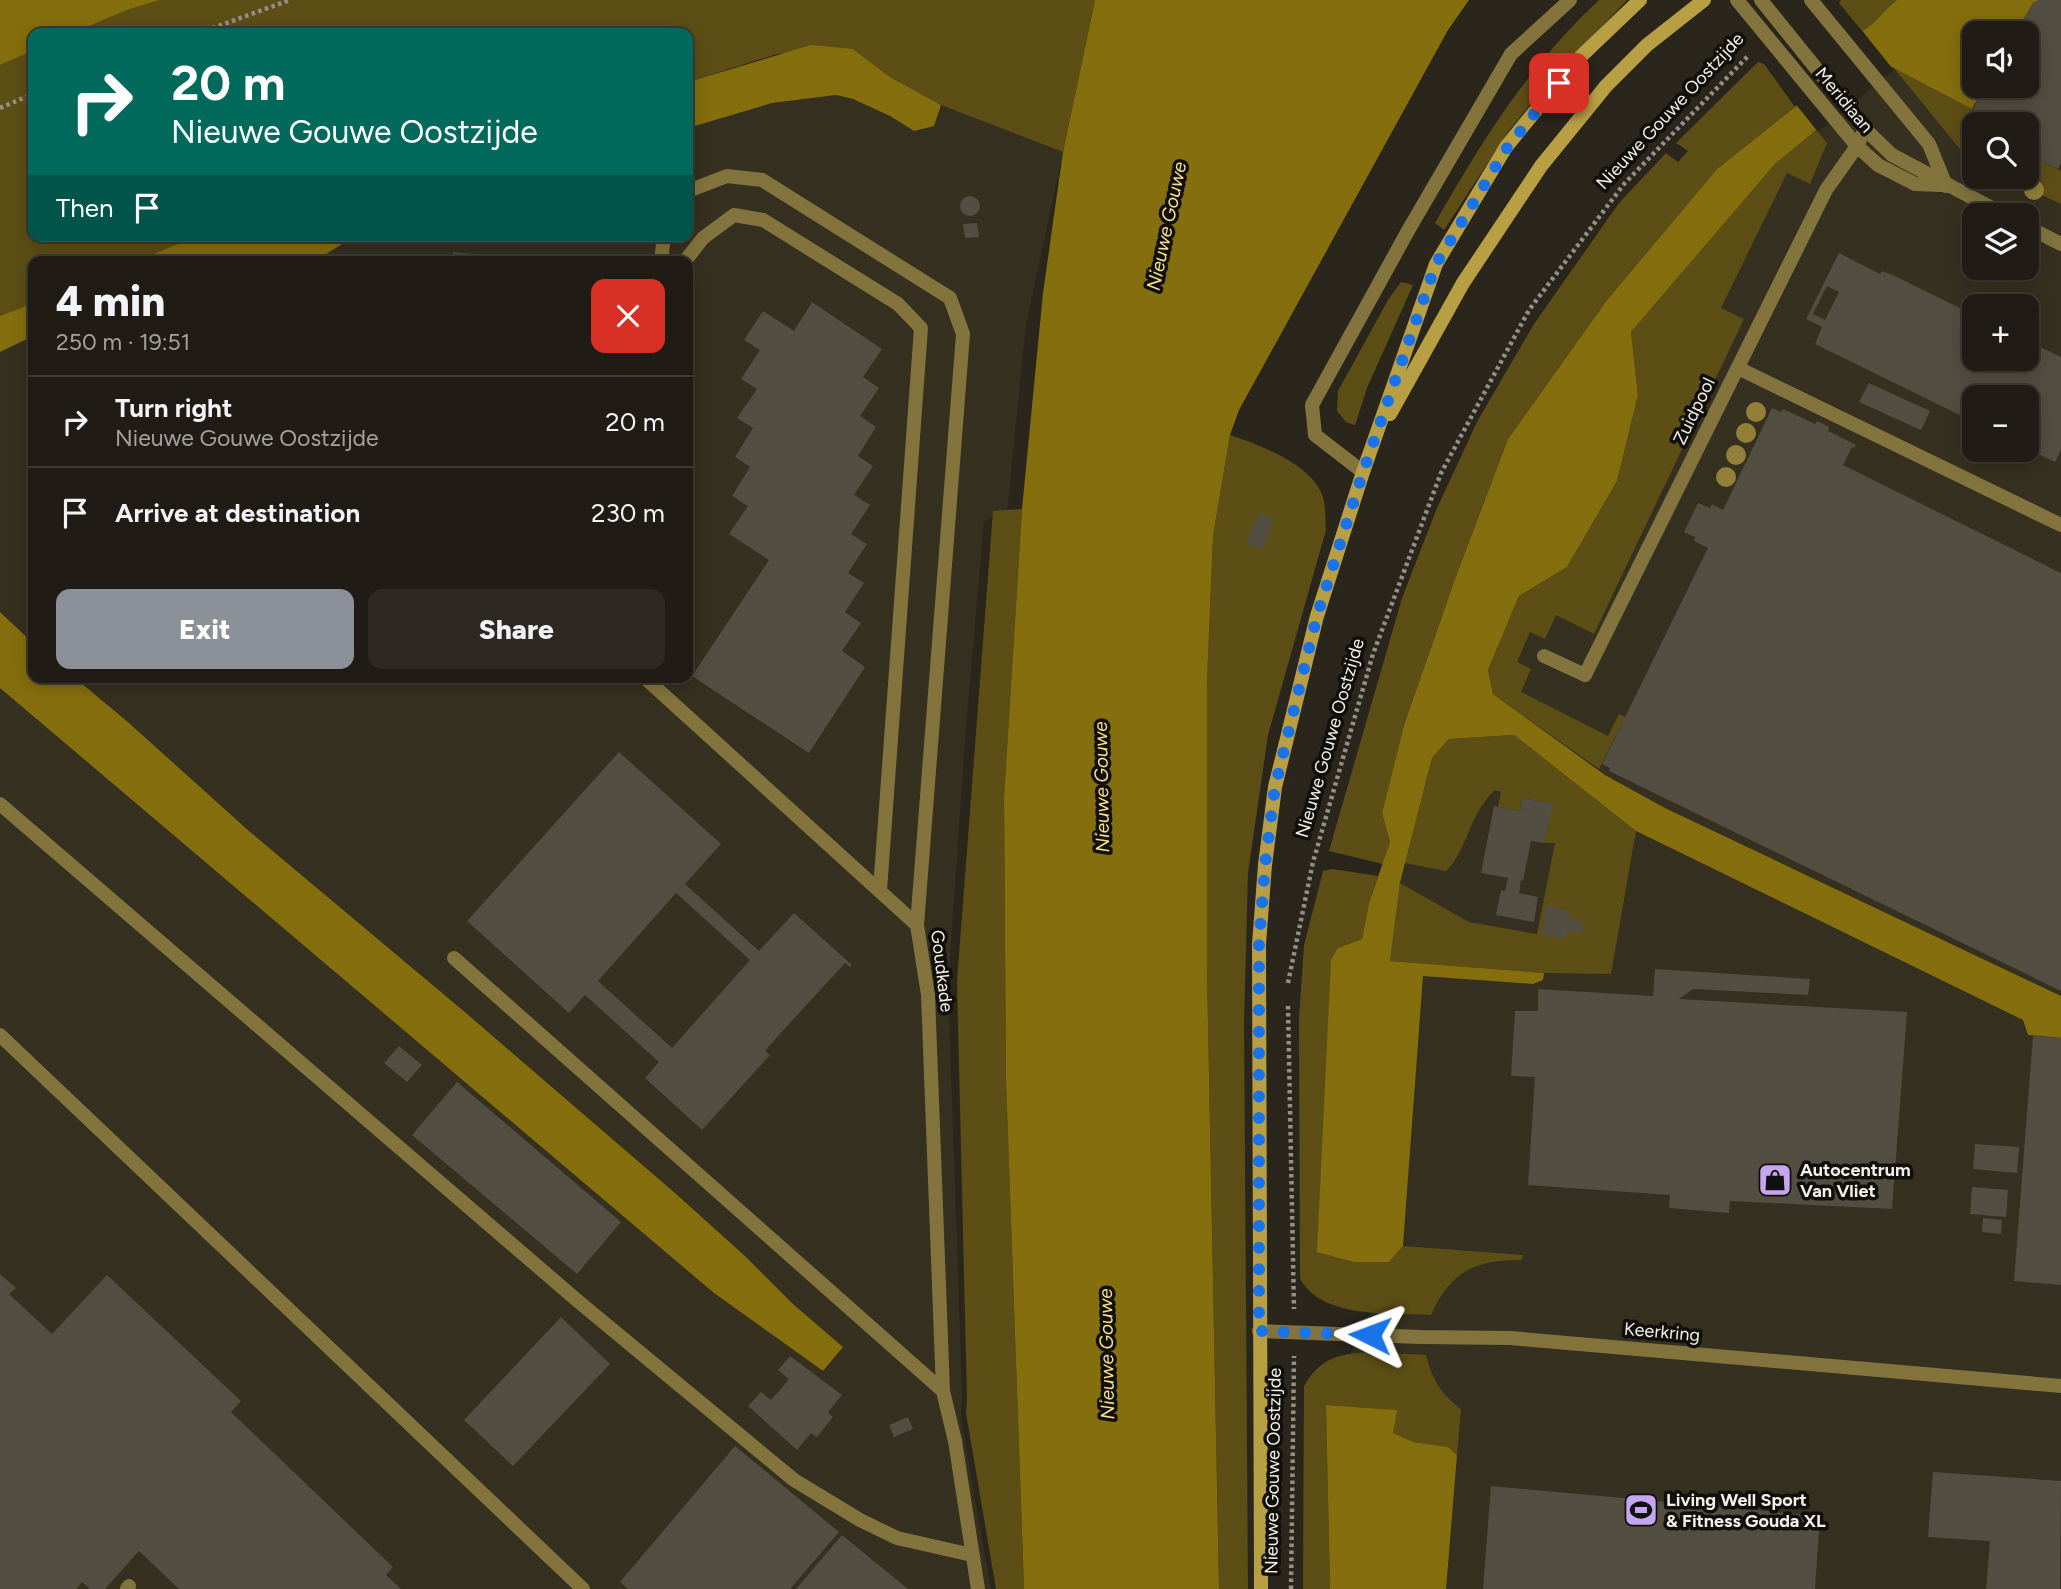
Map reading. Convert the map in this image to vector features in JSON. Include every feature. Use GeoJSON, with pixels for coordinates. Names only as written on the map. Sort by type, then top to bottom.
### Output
{"type":"FeatureCollection","features":[{"type":"Feature","properties":{"kind":"main road","name":"Nieuwe Gouwe Oostzijde"},"geometry":{"type":"LineString","coordinates":[[1261,1589],[1259,944],[1275,787],[1317,616],[1363,472],[1436,264],[1507,148],[1576,61],[1640,0]]}},
{"type":"Feature","properties":{"kind":"main road","name":"Nieuwe Gouwe Oostzijde"},"geometry":{"type":"LineString","coordinates":[[1371,449],[1463,283],[1541,166],[1605,86],[1647,45],[1704,0]]}},
{"type":"Feature","properties":{"kind":"street"},"geometry":{"type":"LineString","coordinates":[[1363,472],[1315,435],[1312,405],[1409,229],[1511,54],[1570,0]]}},
{"type":"Feature","properties":{"kind":"street","name":"Meridiaan"},"geometry":{"type":"LineString","coordinates":[[1737,0],[1843,131],[1878,165],[1915,184],[1947,186]]}},
{"type":"Feature","properties":{"kind":"street","name":"Meridiaan"},"geometry":{"type":"LineString","coordinates":[[1761,0],[1861,124],[1892,155],[1981,203]]}},
{"type":"Feature","properties":{"kind":"street","name":"Meridiaan"},"geometry":{"type":"LineString","coordinates":[[1811,0],[1930,144],[1947,186]]}},
{"type":"Feature","properties":{"kind":"street","name":"Zuidpool"},"geometry":{"type":"LineString","coordinates":[[1544,656],[1585,675],[1826,190],[1857,146],[1861,124]]}},
{"type":"Feature","properties":{"kind":"street"},"geometry":{"type":"LineString","coordinates":[[693,189],[727,176],[762,180],[950,298],[962,334],[916,925]]}},
{"type":"Feature","properties":{"kind":"street"},"geometry":{"type":"LineString","coordinates":[[689,256],[703,238],[734,215],[763,220],[898,304],[921,328],[880,890]]}},
{"type":"Feature","properties":{"kind":"street"},"geometry":{"type":"LineString","coordinates":[[2039,233],[2061,244]]}},
{"type":"Feature","properties":{"kind":"street"},"geometry":{"type":"LineString","coordinates":[[1738,368],[2061,524]]}},
{"type":"Feature","properties":{"kind":"street","name":"Goudkade"},"geometry":{"type":"LineString","coordinates":[[651,683],[916,925],[928,995],[943,1391],[955,1441],[978,1589]]}},
{"type":"Feature","properties":{"kind":"street"},"geometry":{"type":"LineString","coordinates":[[0,804],[579,1302],[794,1480],[860,1520],[897,1538],[972,1556]]}},
{"type":"Feature","properties":{"kind":"street"},"geometry":{"type":"LineString","coordinates":[[454,958],[943,1391]]}},
{"type":"Feature","properties":{"kind":"street"},"geometry":{"type":"LineString","coordinates":[[0,1035],[583,1589]]}},
{"type":"Feature","properties":{"kind":"street","name":"Keerkring"},"geometry":{"type":"LineString","coordinates":[[1259,1331],[1510,1338],[2061,1386]]}},
{"type":"Feature","properties":{"kind":"path"},"geometry":{"type":"LineString","coordinates":[[213,28],[290,0]]}},
{"type":"Feature","properties":{"kind":"path","name":"Nieuwe Gouwe Oostzijde"},"geometry":{"type":"LineString","coordinates":[[1291,1589],[1294,1332],[1288,982],[1314,862],[1373,654],[1441,473],[1528,310],[1624,184],[1767,37]]}},
{"type":"Feature","properties":{"kind":"path"},"geometry":{"type":"LineString","coordinates":[[0,108],[28,96]]}},
{"type":"Feature","properties":{"kind":"shaded area"},"geometry":{"type":"Polygon","coordinates":[[[160,0],[1095,0],[1063,152],[941,105],[890,77],[853,49],[777,54],[693,80],[693,28],[85,28],[127,10],[160,0]]]}},
{"type":"Feature","properties":{"kind":"shaded area"},"geometry":{"type":"Polygon","coordinates":[[[1599,0],[1627,0],[1545,86],[1508,132],[1444,230],[1435,223],[1508,105],[1550,51],[1599,0]]]}},
{"type":"Feature","properties":{"kind":"shaded area"},"geometry":{"type":"Polygon","coordinates":[[[1841,0],[1897,0],[1862,31],[1839,3],[1841,0]]]}},
{"type":"Feature","properties":{"kind":"shaded area"},"geometry":{"type":"Polygon","coordinates":[[[2061,0],[2061,996],[1665,808],[1605,775],[1493,694],[1617,481],[1638,395],[1812,132],[1893,67],[1972,109],[1978,98],[2039,98],[2039,21],[2023,21],[2033,3],[2061,0]]]}},
{"type":"Feature","properties":{"kind":"shaded area"},"geometry":{"type":"Polygon","coordinates":[[[28,53],[28,242],[182,242],[148,256],[28,256],[28,305],[0,316],[0,65],[28,53]]]}},
{"type":"Feature","properties":{"kind":"shaded area"},"geometry":{"type":"Polygon","coordinates":[[[1758,62],[1764,64],[1795,107],[1717,169],[1607,300],[1508,439],[1404,725],[1382,813],[1390,842],[1383,864],[1329,851],[1402,598],[1437,508],[1478,420],[1534,324],[1619,203],[1666,153],[1678,162],[1688,151],[1676,143],[1758,62]]]}},
{"type":"Feature","properties":{"kind":"shaded area"},"geometry":{"type":"Polygon","coordinates":[[[1893,67],[1972,109],[1971,112],[1962,112],[1962,152],[1893,67]]]}},
{"type":"Feature","properties":{"kind":"shaded area"},"geometry":{"type":"Polygon","coordinates":[[[836,95],[853,99],[890,116],[914,131],[934,125],[941,105],[1063,152],[1026,325],[1007,513],[984,521],[948,985],[961,1419],[991,1589],[0,1589],[0,688],[371,1001],[823,1371],[843,1347],[675,1193],[249,831],[81,683],[693,683],[693,256],[323,256],[345,242],[693,242],[693,127],[772,103],[836,95]]]}},
{"type":"Feature","properties":{"kind":"shaded area"},"geometry":{"type":"Polygon","coordinates":[[[1816,129],[1827,143],[1810,184],[1787,173],[1721,308],[1744,319],[1594,634],[1556,615],[1545,639],[1530,632],[1517,662],[1531,669],[1521,692],[1608,736],[1619,714],[1625,717],[1599,769],[1493,694],[1488,670],[1519,596],[1567,567],[1617,481],[1638,395],[1631,332],[1775,164],[1816,129]]]}},
{"type":"Feature","properties":{"kind":"shaded area"},"geometry":{"type":"Polygon","coordinates":[[[2039,160],[2061,171],[2061,204],[2029,189],[2039,189],[2039,160]]]}},
{"type":"Feature","properties":{"kind":"shaded area"},"geometry":{"type":"Polygon","coordinates":[[[1401,282],[1413,285],[1367,388],[1355,425],[1346,422],[1337,411],[1338,391],[1388,300],[1401,282]]]}},
{"type":"Feature","properties":{"kind":"shaded area"},"geometry":{"type":"Polygon","coordinates":[[[28,338],[28,638],[0,612],[0,352],[28,338]]]}},
{"type":"Feature","properties":{"kind":"shaded area"},"geometry":{"type":"Polygon","coordinates":[[[1230,435],[1284,457],[1308,475],[1323,497],[1326,530],[1268,735],[1248,873],[1244,1023],[1248,1589],[1219,1589],[1207,971],[1207,682],[1213,536],[1230,435]]]}},
{"type":"Feature","properties":{"kind":"shaded area"},"geometry":{"type":"Polygon","coordinates":[[[1022,509],[1004,797],[1006,1081],[1024,1589],[996,1589],[966,1413],[957,981],[993,511],[1022,509]]]}},
{"type":"Feature","properties":{"kind":"shaded area"},"geometry":{"type":"Polygon","coordinates":[[[1514,735],[1636,831],[2023,1020],[2028,1035],[2061,1038],[2061,1589],[1330,1589],[1326,1405],[1403,1246],[1423,975],[1532,984],[1544,973],[1390,961],[1400,886],[1432,758],[1514,735]]]}},
{"type":"Feature","properties":{"kind":"shaded area"},"geometry":{"type":"Polygon","coordinates":[[[1514,735],[1636,831],[1611,974],[1544,973],[1390,961],[1400,883],[1469,922],[1537,934],[1555,843],[1544,843],[1552,804],[1522,798],[1520,811],[1498,807],[1501,792],[1495,790],[1479,810],[1459,853],[1446,871],[1405,863],[1432,758],[1449,739],[1514,735]]]}},
{"type":"Feature","properties":{"kind":"shaded area"},"geometry":{"type":"Polygon","coordinates":[[[1332,869],[1378,876],[1362,939],[1338,948],[1389,1262],[1403,1246],[1523,1255],[1522,1260],[1491,1262],[1456,1278],[1447,1287],[1431,1315],[1378,1313],[1340,1307],[1323,1301],[1310,1291],[1300,1278],[1299,1018],[1304,945],[1323,871],[1332,869]]]}},
{"type":"Feature","properties":{"kind":"shaded area"},"geometry":{"type":"Polygon","coordinates":[[[1371,1352],[1426,1355],[1438,1385],[1461,1409],[1457,1455],[1448,1447],[1413,1442],[1393,1433],[1396,1410],[1326,1405],[1330,1589],[1303,1589],[1304,1386],[1324,1363],[1340,1356],[1371,1352]]]}},
{"type":"Feature","properties":{"kind":"water"},"geometry":{"type":"Polygon","coordinates":[[[0,0],[160,0],[127,10],[85,28],[28,28],[28,53],[0,65],[0,0]]]}},
{"type":"Feature","properties":{"kind":"water","name":"Nieuwe Gouwe"},"geometry":{"type":"Polygon","coordinates":[[[1095,0],[1469,0],[1448,30],[1239,410],[1230,435],[1213,536],[1207,682],[1207,971],[1219,1589],[1024,1589],[1006,1081],[1004,797],[1022,509],[1043,293],[1063,152],[1095,0]]]}},
{"type":"Feature","properties":{"kind":"water"},"geometry":{"type":"Polygon","coordinates":[[[1897,0],[2040,0],[2033,3],[2023,21],[1962,21],[1962,98],[1978,98],[1972,109],[1892,67],[1775,164],[1631,332],[1638,395],[1617,481],[1567,567],[1519,596],[1488,670],[1493,694],[1605,775],[1665,808],[2061,996],[2061,1038],[2028,1035],[2023,1020],[1636,831],[1514,735],[1449,739],[1432,758],[1400,883],[1390,961],[1544,973],[1543,980],[1533,984],[1423,976],[1403,1246],[1389,1262],[1354,1262],[1317,1252],[1331,960],[1338,948],[1362,939],[1369,903],[1390,842],[1382,813],[1404,725],[1508,439],[1607,300],[1717,169],[1795,107],[1862,31],[1897,0]]]}},
{"type":"Feature","properties":{"kind":"water"},"geometry":{"type":"Polygon","coordinates":[[[811,45],[853,49],[890,77],[941,105],[934,126],[914,131],[890,116],[853,99],[836,95],[772,103],[693,127],[693,80],[811,45]]]}},
{"type":"Feature","properties":{"kind":"water"},"geometry":{"type":"Polygon","coordinates":[[[182,242],[345,242],[323,256],[148,256],[182,242]]]}},
{"type":"Feature","properties":{"kind":"water"},"geometry":{"type":"Polygon","coordinates":[[[28,305],[28,338],[0,352],[0,316],[28,305]]]}},
{"type":"Feature","properties":{"kind":"water"},"geometry":{"type":"Polygon","coordinates":[[[0,612],[28,638],[28,683],[81,683],[249,831],[675,1193],[843,1347],[823,1371],[714,1293],[0,688],[0,612]]]}},
{"type":"Feature","properties":{"kind":"water"},"geometry":{"type":"Polygon","coordinates":[[[1326,1405],[1397,1410],[1393,1433],[1413,1442],[1448,1447],[1457,1455],[1446,1589],[1330,1589],[1326,1405]]]}},
{"type":"Feature","properties":{"kind":"pier"},"geometry":{"type":"Polygon","coordinates":[[[1860,28],[1896,73],[1893,71],[1818,132],[1794,102],[1860,28]]]}},
{"type":"Feature","properties":{"kind":"building"},"geometry":{"type":"Polygon","coordinates":[[[2040,0],[2061,0],[2061,163],[2058,169],[2039,160],[2039,112],[1971,112],[1979,98],[2039,98],[2039,21],[2023,21],[2033,3],[2040,0]]]}},
{"type":"Feature","properties":{"kind":"building"},"geometry":{"type":"Polygon","coordinates":[[[970,196],[977,199],[980,206],[977,213],[970,216],[963,213],[960,206],[963,199],[970,196]]]}},
{"type":"Feature","properties":{"kind":"building"},"geometry":{"type":"Polygon","coordinates":[[[977,223],[979,237],[965,238],[963,224],[977,223]]]}},
{"type":"Feature","properties":{"kind":"building"},"geometry":{"type":"Polygon","coordinates":[[[453,252],[496,256],[453,256],[453,252]]]}},
{"type":"Feature","properties":{"kind":"building"},"geometry":{"type":"Polygon","coordinates":[[[1839,253],[1880,274],[1882,271],[1895,276],[1962,309],[1962,371],[2039,371],[2039,346],[2061,357],[2061,450],[2055,462],[2039,454],[2039,385],[1962,385],[1962,416],[1815,344],[1822,327],[1806,319],[1839,253]],[[1827,286],[1813,314],[1825,320],[1839,292],[1827,286]]]}},
{"type":"Feature","properties":{"kind":"building"},"geometry":{"type":"Polygon","coordinates":[[[812,302],[882,349],[863,377],[879,388],[860,416],[876,427],[858,456],[873,466],[854,495],[870,505],[851,534],[867,544],[848,573],[864,583],[845,612],[861,623],[842,651],[865,667],[809,753],[693,677],[769,560],[729,534],[748,506],[732,496],[750,467],[735,457],[753,428],[737,418],[757,389],[741,379],[760,350],[744,340],[763,311],[794,331],[812,302]]]}},
{"type":"Feature","properties":{"kind":"building"},"geometry":{"type":"Polygon","coordinates":[[[1869,383],[1930,411],[1921,430],[1859,402],[1869,383]]]}},
{"type":"Feature","properties":{"kind":"building"},"geometry":{"type":"Polygon","coordinates":[[[1772,408],[1781,412],[1783,409],[1815,424],[1817,421],[1829,427],[1828,431],[1856,445],[1852,447],[1843,465],[2061,573],[2061,991],[1609,771],[1610,768],[1602,764],[1708,548],[1684,532],[1698,503],[1710,508],[1712,504],[1723,510],[1772,408]]]}},
{"type":"Feature","properties":{"kind":"building"},"geometry":{"type":"Polygon","coordinates":[[[1259,513],[1274,519],[1262,550],[1246,544],[1259,513]]]}},
{"type":"Feature","properties":{"kind":"building"},"geometry":{"type":"Polygon","coordinates":[[[619,752],[721,844],[685,884],[759,951],[794,913],[852,965],[850,967],[845,963],[778,1036],[765,1051],[770,1055],[702,1130],[645,1078],[659,1062],[585,995],[569,1013],[467,921],[619,752]],[[676,893],[598,981],[672,1048],[750,960],[676,893]]]}},
{"type":"Feature","properties":{"kind":"building"},"geometry":{"type":"Polygon","coordinates":[[[1522,798],[1553,804],[1544,843],[1531,841],[1523,881],[1521,880],[1519,893],[1538,897],[1534,922],[1496,915],[1501,890],[1505,891],[1508,878],[1481,873],[1494,806],[1520,811],[1522,798]]]}},
{"type":"Feature","properties":{"kind":"building"},"geometry":{"type":"Polygon","coordinates":[[[1546,906],[1570,911],[1569,919],[1584,922],[1582,933],[1567,930],[1565,939],[1541,935],[1546,906]]]}},
{"type":"Feature","properties":{"kind":"building"},"geometry":{"type":"Polygon","coordinates":[[[1655,969],[1810,979],[1808,995],[1693,989],[1679,999],[1907,1012],[1892,1209],[1730,1201],[1729,1213],[1669,1208],[1670,1195],[1528,1185],[1535,1077],[1511,1076],[1515,1011],[1538,1011],[1538,989],[1653,996],[1655,969]]]}},
{"type":"Feature","properties":{"kind":"building"},"geometry":{"type":"Polygon","coordinates":[[[2033,1036],[2061,1038],[2061,1285],[2014,1281],[2033,1036]]]}},
{"type":"Feature","properties":{"kind":"building"},"geometry":{"type":"Polygon","coordinates":[[[399,1046],[422,1065],[407,1082],[384,1063],[399,1046]]]}},
{"type":"Feature","properties":{"kind":"building"},"geometry":{"type":"Polygon","coordinates":[[[457,1082],[621,1222],[577,1274],[412,1135],[457,1082]]]}},
{"type":"Feature","properties":{"kind":"building"},"geometry":{"type":"Polygon","coordinates":[[[1975,1144],[2019,1147],[2017,1173],[1973,1169],[1975,1144]]]}},
{"type":"Feature","properties":{"kind":"building"},"geometry":{"type":"Polygon","coordinates":[[[1972,1187],[2008,1190],[2006,1217],[1970,1214],[1972,1187]]]}},
{"type":"Feature","properties":{"kind":"building"},"geometry":{"type":"Polygon","coordinates":[[[1983,1218],[2002,1220],[2001,1234],[1982,1232],[1983,1218]]]}},
{"type":"Feature","properties":{"kind":"building"},"geometry":{"type":"Polygon","coordinates":[[[0,1274],[16,1288],[9,1294],[52,1334],[107,1275],[241,1401],[231,1412],[393,1567],[386,1575],[401,1589],[179,1589],[139,1551],[105,1589],[90,1589],[82,1582],[76,1589],[0,1589],[0,1274]]]}},
{"type":"Feature","properties":{"kind":"building"},"geometry":{"type":"Polygon","coordinates":[[[561,1317],[610,1364],[513,1466],[464,1420],[561,1317]]]}},
{"type":"Feature","properties":{"kind":"building"},"geometry":{"type":"Polygon","coordinates":[[[790,1356],[842,1395],[828,1412],[833,1417],[817,1437],[811,1433],[797,1450],[748,1406],[761,1392],[771,1400],[780,1390],[789,1379],[778,1370],[790,1356]]]}},
{"type":"Feature","properties":{"kind":"building"},"geometry":{"type":"Polygon","coordinates":[[[908,1417],[913,1429],[894,1437],[889,1425],[908,1417]]]}},
{"type":"Feature","properties":{"kind":"building"},"geometry":{"type":"Polygon","coordinates":[[[735,1446],[839,1532],[790,1589],[628,1589],[620,1582],[735,1446]]]}},
{"type":"Feature","properties":{"kind":"building"},"geometry":{"type":"Polygon","coordinates":[[[1933,1472],[2061,1481],[2060,1589],[1986,1589],[1990,1541],[1928,1537],[1933,1472]]]}},
{"type":"Feature","properties":{"kind":"building"},"geometry":{"type":"Polygon","coordinates":[[[1491,1486],[1820,1516],[1815,1589],[1483,1589],[1491,1486]]]}},
{"type":"Feature","properties":{"kind":"building"},"geometry":{"type":"Polygon","coordinates":[[[842,1535],[908,1589],[796,1589],[842,1535]]]}},
{"type":"Feature","properties":{"kind":"place","name":"Autocentrum Van Vliet"},"geometry":{"type":"Point","coordinates":[1775,1180]}},
{"type":"Feature","properties":{"kind":"place","name":"Living Well Sport & Fitness Gouda XL"},"geometry":{"type":"Point","coordinates":[1641,1510]}},
{"type":"Feature","properties":{"kind":"route"},"geometry":{"type":"LineString","coordinates":[[1370,1335],[1259,1331],[1259,944],[1275,787],[1317,616],[1363,472],[1436,264],[1507,148],[1559,83]]}}]}
